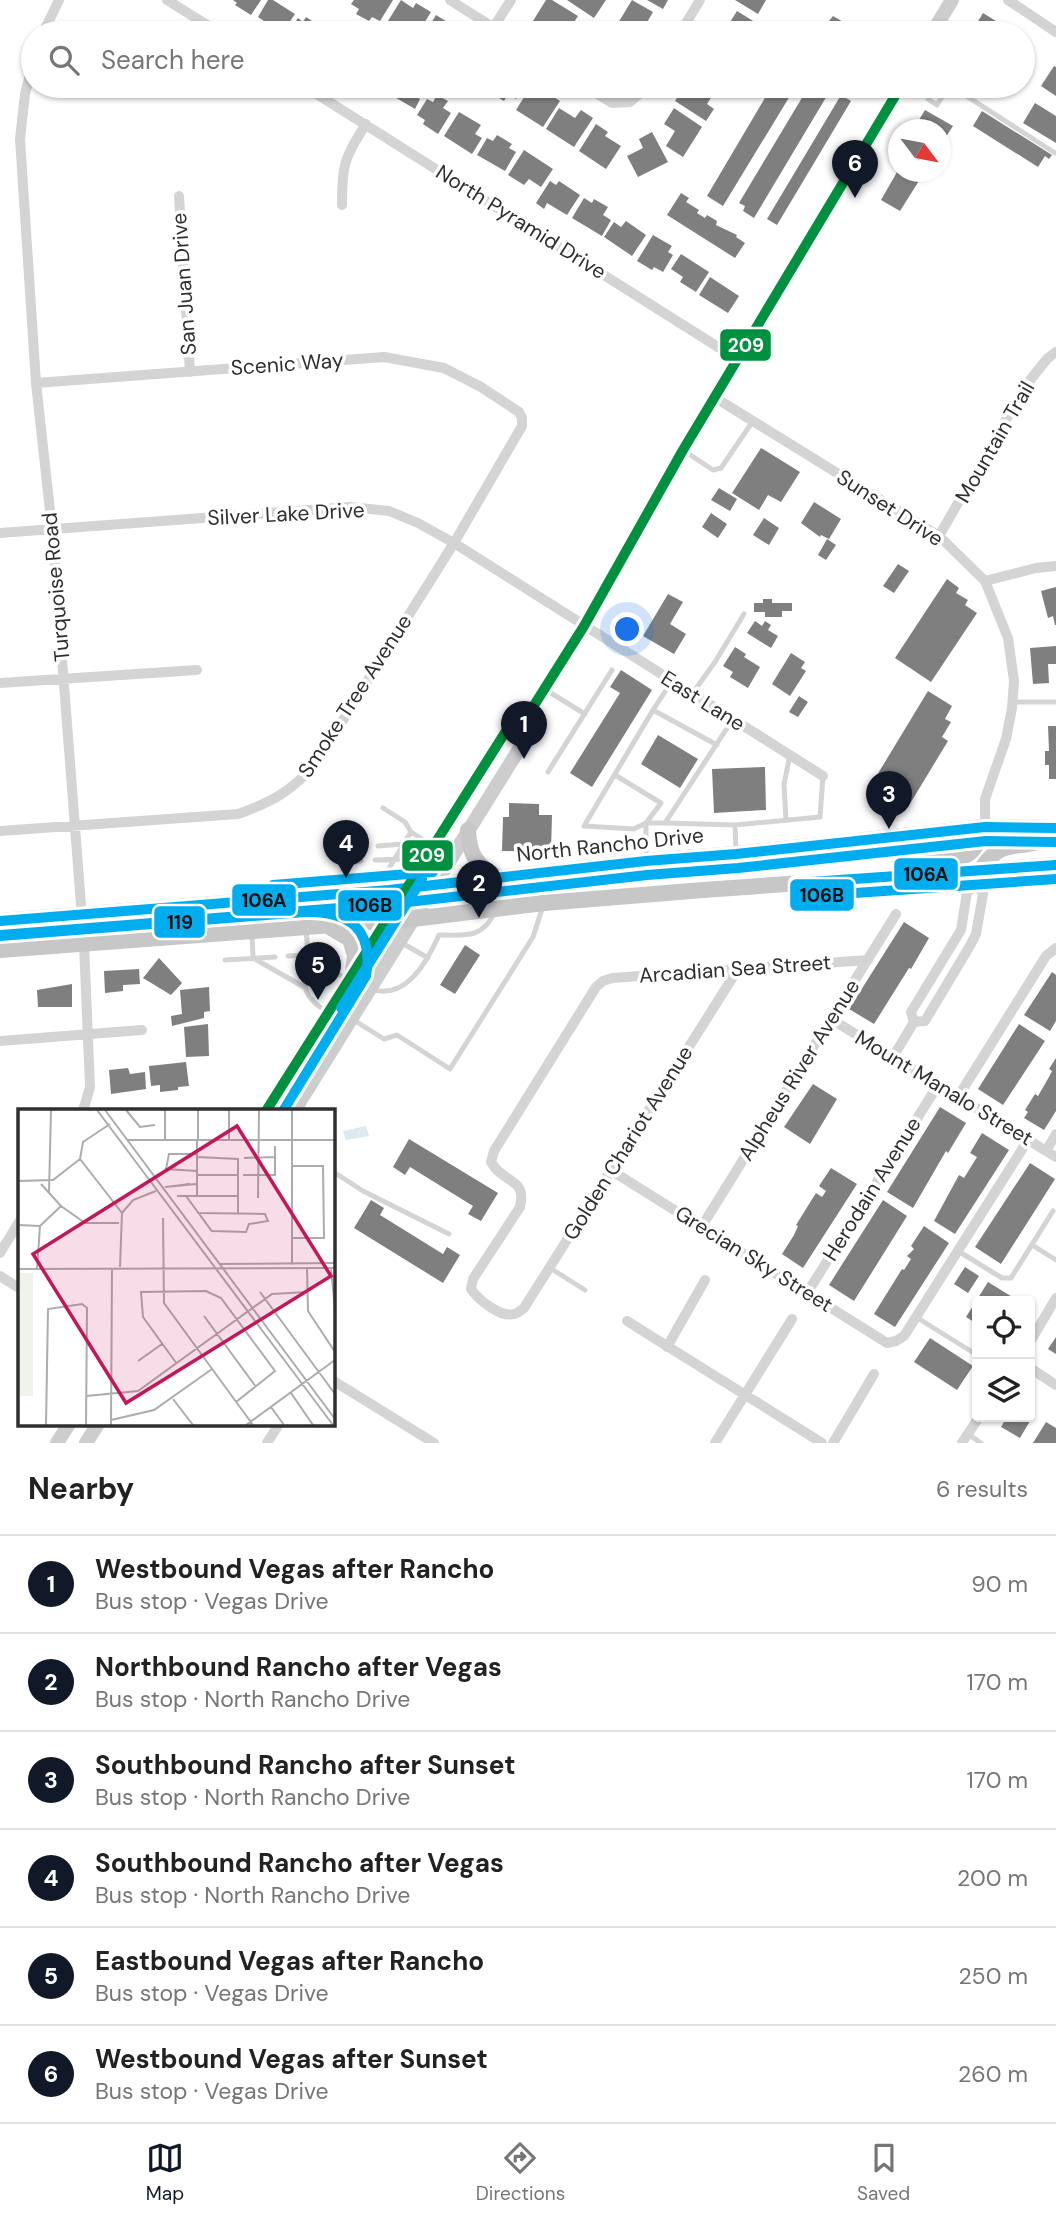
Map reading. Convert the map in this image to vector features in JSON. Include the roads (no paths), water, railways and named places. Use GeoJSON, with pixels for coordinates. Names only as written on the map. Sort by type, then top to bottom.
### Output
{"type":"FeatureCollection","features":[{"type":"Feature","properties":{"kind":"main road"},"geometry":{"type":"LineString","coordinates":[[939,21],[952,0]]}},
{"type":"Feature","properties":{"kind":"main road"},"geometry":{"type":"LineString","coordinates":[[295,1109],[530,730],[533,707],[584,626],[683,450],[894,98]]}},
{"type":"Feature","properties":{"kind":"main road"},"geometry":{"type":"LineString","coordinates":[[267,1109],[513,720],[533,707]]}},
{"type":"Feature","properties":{"kind":"main road"},"geometry":{"type":"LineString","coordinates":[[909,874],[925,861],[958,857],[970,852],[985,827]]}},
{"type":"Feature","properties":{"kind":"main road","name":"North Rancho Drive"},"geometry":{"type":"LineString","coordinates":[[0,921],[434,886],[646,861],[737,854],[985,827],[1054,828]]}},
{"type":"Feature","properties":{"kind":"main road"},"geometry":{"type":"LineString","coordinates":[[979,877],[989,857],[997,850],[1035,843],[1044,839],[1054,828]]}},
{"type":"Feature","properties":{"kind":"main road"},"geometry":{"type":"LineString","coordinates":[[468,830],[470,851],[474,859],[497,877]]}},
{"type":"Feature","properties":{"kind":"main road"},"geometry":{"type":"LineString","coordinates":[[0,950],[413,919],[544,903],[909,874],[979,877],[1056,865]]}},
{"type":"Feature","properties":{"kind":"main road"},"geometry":{"type":"LineString","coordinates":[[326,925],[350,939],[355,956],[351,976]]}},
{"type":"Feature","properties":{"kind":"main road"},"geometry":{"type":"LineString","coordinates":[[57,1443],[68,1426]]}},
{"type":"Feature","properties":{"kind":"main road"},"geometry":{"type":"LineString","coordinates":[[86,1443],[97,1426]]}},
{"type":"Feature","properties":{"kind":"street"},"geometry":{"type":"LineString","coordinates":[[49,21],[59,0]]}},
{"type":"Feature","properties":{"kind":"street"},"geometry":{"type":"LineString","coordinates":[[167,0],[201,21]]}},
{"type":"Feature","properties":{"kind":"street"},"geometry":{"type":"LineString","coordinates":[[450,0],[483,21]]}},
{"type":"Feature","properties":{"kind":"street"},"geometry":{"type":"LineString","coordinates":[[502,21],[511,0]]}},
{"type":"Feature","properties":{"kind":"street"},"geometry":{"type":"LineString","coordinates":[[687,21],[700,0]]}},
{"type":"Feature","properties":{"kind":"street"},"geometry":{"type":"LineString","coordinates":[[1008,0],[1056,32]]}},
{"type":"Feature","properties":{"kind":"street","name":"Turquoise Road"},"geometry":{"type":"LineString","coordinates":[[25,98],[20,139],[37,383],[64,678],[84,944],[90,1087],[84,1109]]}},
{"type":"Feature","properties":{"kind":"street","name":"North Pyramid Drive"},"geometry":{"type":"LineString","coordinates":[[324,98],[737,359]]}},
{"type":"Feature","properties":{"kind":"street"},"geometry":{"type":"LineString","coordinates":[[604,98],[612,103],[630,102],[634,98]]}},
{"type":"Feature","properties":{"kind":"street"},"geometry":{"type":"LineString","coordinates":[[342,205],[342,171],[350,149],[366,124]]}},
{"type":"Feature","properties":{"kind":"street","name":"San Juan Drive"},"geometry":{"type":"LineString","coordinates":[[179,197],[190,372]]}},
{"type":"Feature","properties":{"kind":"street","name":"Mountain Trail"},"geometry":{"type":"LineString","coordinates":[[939,536],[1026,385],[1056,352]]}},
{"type":"Feature","properties":{"kind":"street","name":"Scenic Way"},"geometry":{"type":"LineString","coordinates":[[37,383],[384,357],[444,368],[481,387],[519,412],[522,418]]}},
{"type":"Feature","properties":{"kind":"street","name":"Sunset Drive"},"geometry":{"type":"LineString","coordinates":[[715,397],[939,536],[985,581],[1009,638],[1014,681],[1006,740],[985,799],[985,827]]}},
{"type":"Feature","properties":{"kind":"street","name":"Smoke Tree Avenue"},"geometry":{"type":"LineString","coordinates":[[0,831],[238,814],[260,806],[293,788],[316,763],[454,543],[522,426],[522,418]]}},
{"type":"Feature","properties":{"kind":"street","name":"Silver Lake Drive"},"geometry":{"type":"LineString","coordinates":[[0,533],[351,508],[389,511],[454,543],[584,626]]}},
{"type":"Feature","properties":{"kind":"street"},"geometry":{"type":"LineString","coordinates":[[985,581],[1036,568],[1056,566]]}},
{"type":"Feature","properties":{"kind":"street","name":"East Lane"},"geometry":{"type":"LineString","coordinates":[[584,626],[823,776]]}},
{"type":"Feature","properties":{"kind":"street"},"geometry":{"type":"LineString","coordinates":[[0,683],[197,670]]}},
{"type":"Feature","properties":{"kind":"street"},"geometry":{"type":"LineString","coordinates":[[893,1057],[914,1022],[911,1013],[961,930],[967,892],[979,877]]}},
{"type":"Feature","properties":{"kind":"street"},"geometry":{"type":"LineString","coordinates":[[914,1022],[925,1021],[976,934],[983,894],[979,877]]}},
{"type":"Feature","properties":{"kind":"street","name":"Alpheus River Avenue"},"geometry":{"type":"LineString","coordinates":[[702,1226],[897,915]]}},
{"type":"Feature","properties":{"kind":"street"},"geometry":{"type":"LineString","coordinates":[[958,1097],[1046,956],[1056,948]]}},
{"type":"Feature","properties":{"kind":"street","name":"Arcadian Sea Street"},"geometry":{"type":"LineString","coordinates":[[515,1314],[505,1315],[471,1289],[473,1279],[520,1207],[523,1195],[518,1185],[496,1171],[491,1162],[494,1151],[596,987],[612,978],[868,960]]}},
{"type":"Feature","properties":{"kind":"street","name":"Golden Chariot Avenue"},"geometry":{"type":"LineString","coordinates":[[515,1314],[524,1308],[550,1268],[738,969]]}},
{"type":"Feature","properties":{"kind":"street","name":"Mount Manalo Street"},"geometry":{"type":"LineString","coordinates":[[831,1019],[1056,1157]]}},
{"type":"Feature","properties":{"kind":"street"},"geometry":{"type":"LineString","coordinates":[[0,1041],[142,1030]]}},
{"type":"Feature","properties":{"kind":"street","name":"Herodain Avenue"},"geometry":{"type":"LineString","coordinates":[[807,1293],[938,1085]]}},
{"type":"Feature","properties":{"kind":"street"},"geometry":{"type":"LineString","coordinates":[[1046,1151],[1056,1134]]}},
{"type":"Feature","properties":{"kind":"street"},"geometry":{"type":"LineString","coordinates":[[916,1317],[1028,1140]]}},
{"type":"Feature","properties":{"kind":"street","name":"Grecian Sky Street"},"geometry":{"type":"LineString","coordinates":[[612,1171],[887,1343],[904,1336],[916,1317]]}},
{"type":"Feature","properties":{"kind":"street"},"geometry":{"type":"LineString","coordinates":[[0,1253],[18,1224]]}},
{"type":"Feature","properties":{"kind":"street"},"geometry":{"type":"LineString","coordinates":[[0,1276],[18,1287]]}},
{"type":"Feature","properties":{"kind":"street"},"geometry":{"type":"LineString","coordinates":[[667,1347],[705,1280]]}},
{"type":"Feature","properties":{"kind":"street"},"geometry":{"type":"LineString","coordinates":[[1035,1334],[1056,1298]]}},
{"type":"Feature","properties":{"kind":"street"},"geometry":{"type":"LineString","coordinates":[[715,1443],[792,1319]]}},
{"type":"Feature","properties":{"kind":"street"},"geometry":{"type":"LineString","coordinates":[[626,1321],[822,1443]]}},
{"type":"Feature","properties":{"kind":"street"},"geometry":{"type":"LineString","coordinates":[[1035,1371],[1056,1385]]}},
{"type":"Feature","properties":{"kind":"street"},"geometry":{"type":"LineString","coordinates":[[833,1443],[874,1374]]}},
{"type":"Feature","properties":{"kind":"street"},"geometry":{"type":"LineString","coordinates":[[334,1381],[434,1443]]}},
{"type":"Feature","properties":{"kind":"street"},"geometry":{"type":"LineString","coordinates":[[965,1439],[976,1422]]}},
{"type":"Feature","properties":{"kind":"street"},"geometry":{"type":"LineString","coordinates":[[267,1443],[278,1426]]}},
{"type":"Feature","properties":{"kind":"lane"},"geometry":{"type":"LineString","coordinates":[[928,99],[937,104],[941,98]]}},
{"type":"Feature","properties":{"kind":"lane"},"geometry":{"type":"LineString","coordinates":[[969,98],[1055,153]]}},
{"type":"Feature","properties":{"kind":"lane"},"geometry":{"type":"LineString","coordinates":[[683,450],[713,470],[721,468],[753,421]]}},
{"type":"Feature","properties":{"kind":"lane"},"geometry":{"type":"LineString","coordinates":[[692,694],[744,614]]}},
{"type":"Feature","properties":{"kind":"lane"},"geometry":{"type":"LineString","coordinates":[[548,772],[612,670]]}},
{"type":"Feature","properties":{"kind":"lane"},"geometry":{"type":"LineString","coordinates":[[672,681],[584,826],[634,828],[646,823],[735,825],[820,817],[823,776]]}},
{"type":"Feature","properties":{"kind":"lane"},"geometry":{"type":"LineString","coordinates":[[544,689],[585,714]]}},
{"type":"Feature","properties":{"kind":"lane"},"geometry":{"type":"LineString","coordinates":[[1013,702],[1056,702]]}},
{"type":"Feature","properties":{"kind":"lane"},"geometry":{"type":"LineString","coordinates":[[653,710],[717,745]]}},
{"type":"Feature","properties":{"kind":"lane"},"geometry":{"type":"LineString","coordinates":[[665,823],[733,719]]}},
{"type":"Feature","properties":{"kind":"lane"},"geometry":{"type":"LineString","coordinates":[[786,820],[784,784],[790,755]]}},
{"type":"Feature","properties":{"kind":"lane"},"geometry":{"type":"LineString","coordinates":[[615,775],[661,803],[646,823],[646,861]]}},
{"type":"Feature","properties":{"kind":"lane"},"geometry":{"type":"LineString","coordinates":[[383,808],[405,822],[411,832],[433,846]]}},
{"type":"Feature","properties":{"kind":"lane"},"geometry":{"type":"LineString","coordinates":[[735,825],[737,854]]}},
{"type":"Feature","properties":{"kind":"lane"},"geometry":{"type":"LineString","coordinates":[[374,891],[411,832]]}},
{"type":"Feature","properties":{"kind":"lane"},"geometry":{"type":"LineString","coordinates":[[378,846],[403,844]]}},
{"type":"Feature","properties":{"kind":"lane"},"geometry":{"type":"LineString","coordinates":[[331,895],[355,848],[364,847]]}},
{"type":"Feature","properties":{"kind":"lane"},"geometry":{"type":"LineString","coordinates":[[375,860],[405,859],[419,868]]}},
{"type":"Feature","properties":{"kind":"lane"},"geometry":{"type":"LineString","coordinates":[[348,863],[361,861]]}},
{"type":"Feature","properties":{"kind":"lane"},"geometry":{"type":"LineString","coordinates":[[340,879],[385,874]]}},
{"type":"Feature","properties":{"kind":"lane"},"geometry":{"type":"LineString","coordinates":[[351,1018],[384,1039],[397,1035],[450,1069],[533,937],[544,903]]}},
{"type":"Feature","properties":{"kind":"lane"},"geometry":{"type":"LineString","coordinates":[[439,935],[479,933],[489,925],[496,909]]}},
{"type":"Feature","properties":{"kind":"lane"},"geometry":{"type":"LineString","coordinates":[[369,989],[386,993],[416,977],[439,935],[438,915]]}},
{"type":"Feature","properties":{"kind":"lane"},"geometry":{"type":"LineString","coordinates":[[306,926],[308,955],[304,987],[312,1003],[327,1012]]}},
{"type":"Feature","properties":{"kind":"lane"},"geometry":{"type":"LineString","coordinates":[[251,930],[253,958]]}},
{"type":"Feature","properties":{"kind":"lane"},"geometry":{"type":"LineString","coordinates":[[399,941],[428,958]]}},
{"type":"Feature","properties":{"kind":"lane"},"geometry":{"type":"LineString","coordinates":[[288,956],[308,955],[351,976]]}},
{"type":"Feature","properties":{"kind":"lane"},"geometry":{"type":"LineString","coordinates":[[225,960],[275,957]]}},
{"type":"Feature","properties":{"kind":"lane"},"geometry":{"type":"LineString","coordinates":[[253,958],[304,987]]}},
{"type":"Feature","properties":{"kind":"lane"},"geometry":{"type":"LineString","coordinates":[[922,994],[936,1002]]}},
{"type":"Feature","properties":{"kind":"lane"},"geometry":{"type":"LineString","coordinates":[[334,1172],[363,1191],[449,1234]]}},
{"type":"Feature","properties":{"kind":"lane"},"geometry":{"type":"LineString","coordinates":[[958,1251],[1002,1279],[1011,1278],[1053,1211]]}},
{"type":"Feature","properties":{"kind":"lane"},"geometry":{"type":"LineString","coordinates":[[1031,1245],[1056,1260]]}},
{"type":"Feature","properties":{"kind":"lane"},"geometry":{"type":"LineString","coordinates":[[550,1268],[585,1290]]}},
{"type":"Feature","properties":{"kind":"lane"},"geometry":{"type":"LineString","coordinates":[[916,1317],[972,1352]]}},
{"type":"Feature","properties":{"kind":"lane"},"geometry":{"type":"LineString","coordinates":[[965,1439],[981,1443]]}},
{"type":"Feature","properties":{"kind":"place","name":"Westbound Vegas after Sunset"},"geometry":{"type":"Point","coordinates":[855,198]}},
{"type":"Feature","properties":{"kind":"place","name":"Westbound Vegas after Rancho"},"geometry":{"type":"Point","coordinates":[524,759]}},
{"type":"Feature","properties":{"kind":"place","name":"Southbound Rancho after Sunset"},"geometry":{"type":"Point","coordinates":[889,829]}},
{"type":"Feature","properties":{"kind":"place","name":"Southbound Rancho after Vegas"},"geometry":{"type":"Point","coordinates":[346,878]}},
{"type":"Feature","properties":{"kind":"place","name":"Northbound Rancho after Vegas"},"geometry":{"type":"Point","coordinates":[479,918]}},
{"type":"Feature","properties":{"kind":"place","name":"Eastbound Vegas after Rancho"},"geometry":{"type":"Point","coordinates":[318,1000]}}]}
